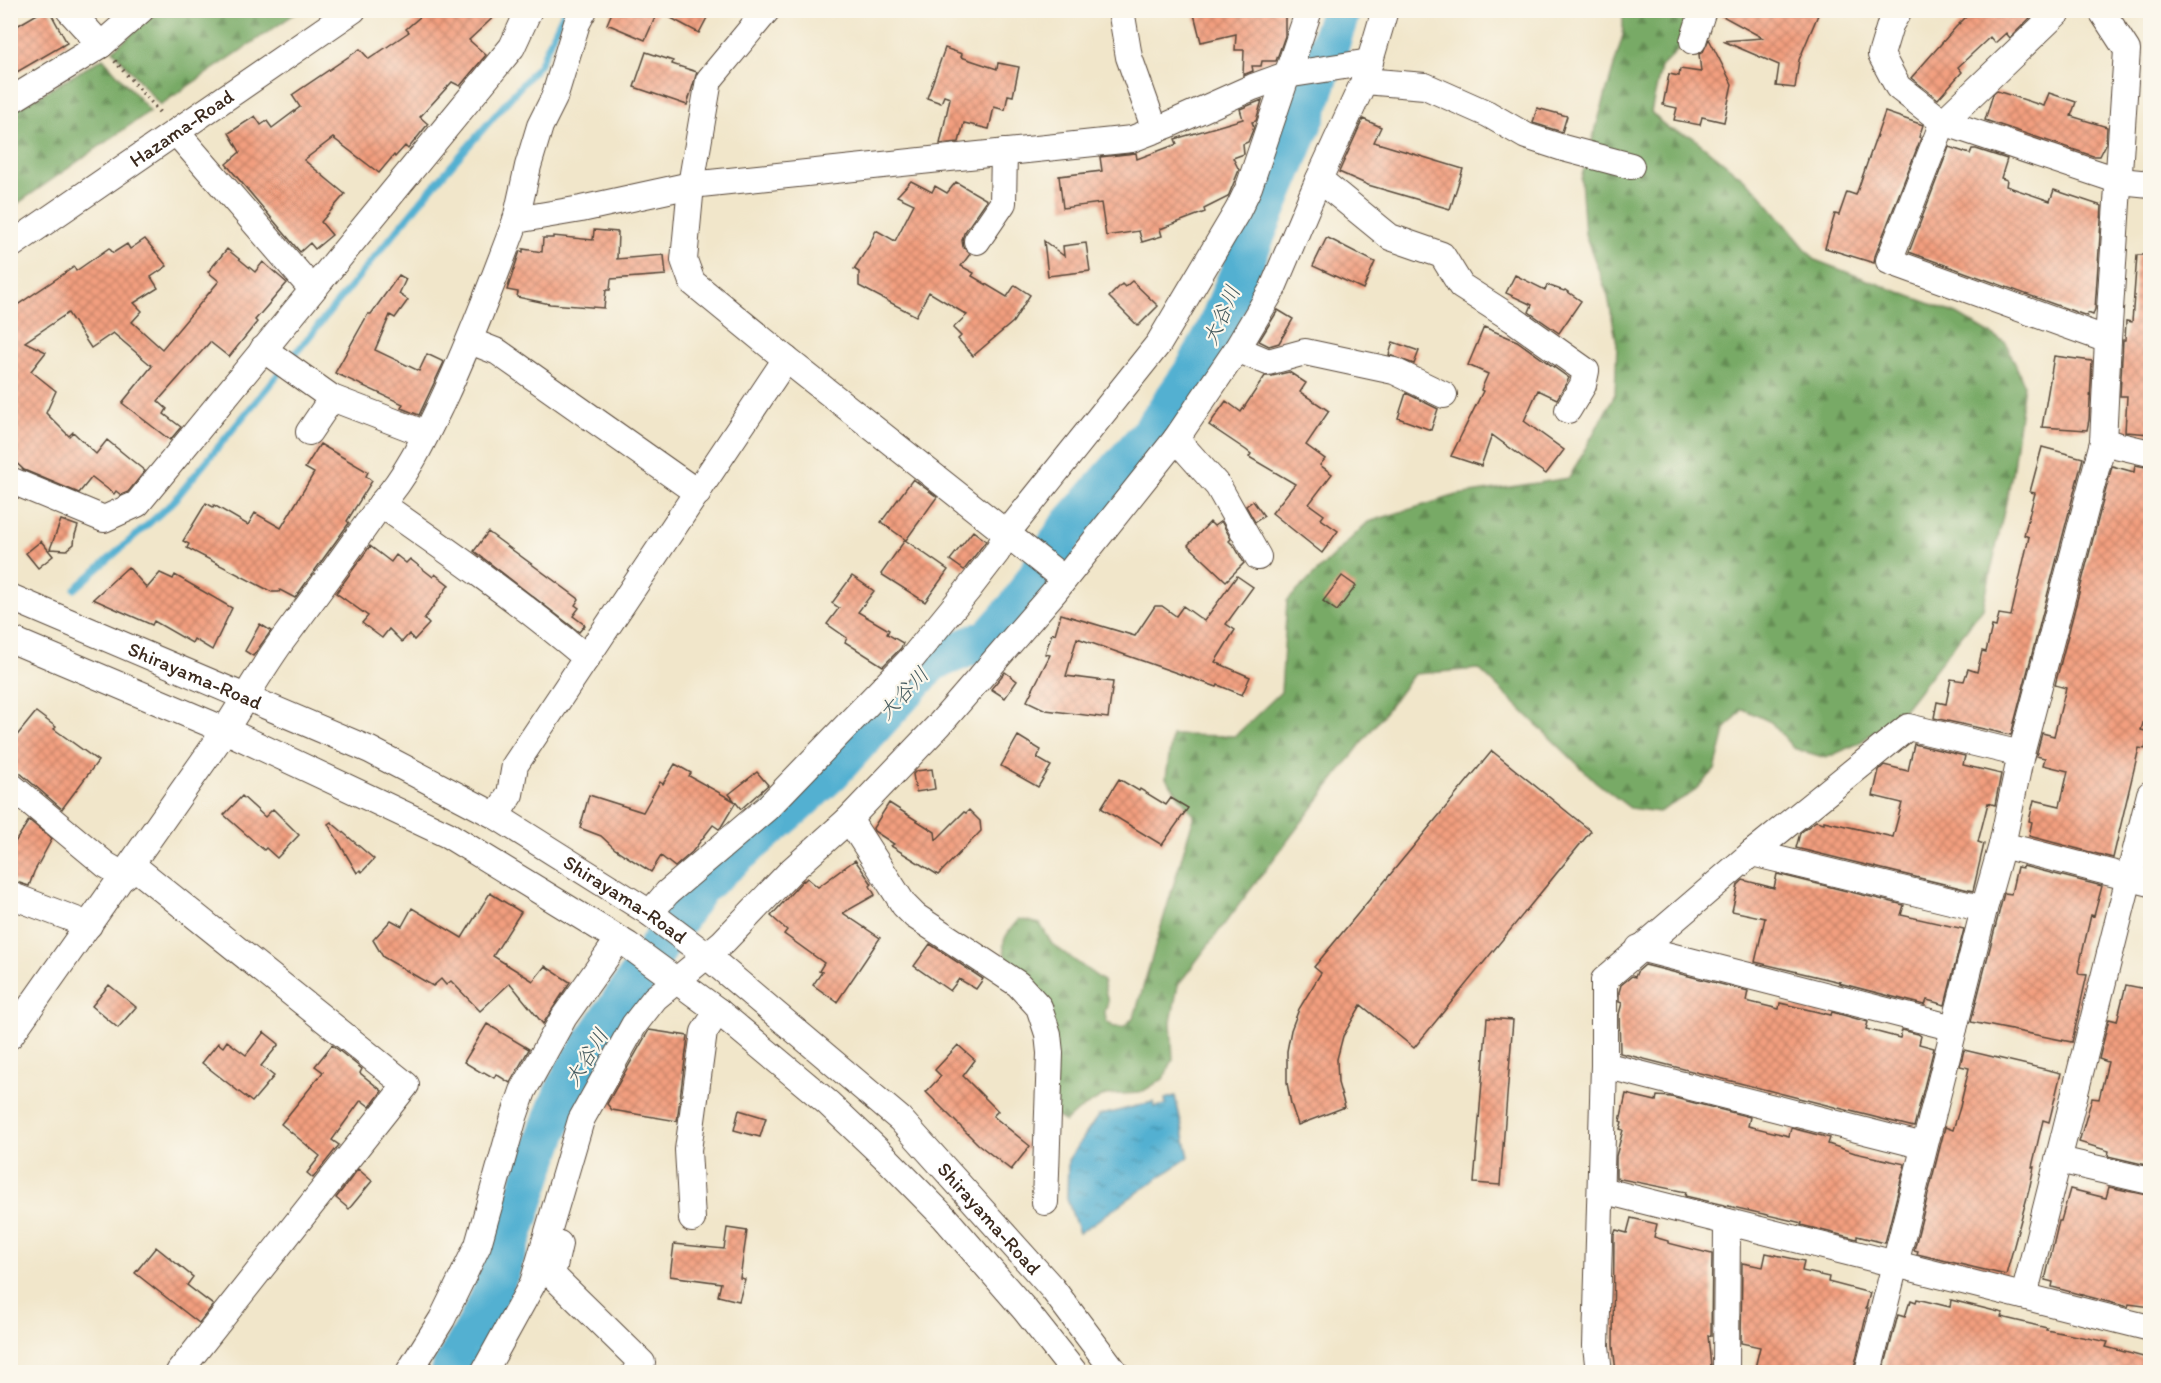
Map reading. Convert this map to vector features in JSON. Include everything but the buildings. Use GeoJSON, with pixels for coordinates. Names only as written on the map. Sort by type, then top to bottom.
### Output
{"type":"FeatureCollection","features":[{"type":"Feature","properties":{"kind":"street"},"geometry":{"type":"LineString","coordinates":[[69,10],[101,45]]}},
{"type":"Feature","properties":{"kind":"street"},"geometry":{"type":"LineString","coordinates":[[10,100],[101,45],[141,10]]}},
{"type":"Feature","properties":{"kind":"street","name":"Hazama-Road"},"geometry":{"type":"LineString","coordinates":[[10,246],[168,122],[352,10]]}},
{"type":"Feature","properties":{"kind":"street"},"geometry":{"type":"LineString","coordinates":[[10,480],[104,519],[137,504],[278,359],[312,289],[512,47],[529,10]]}},
{"type":"Feature","properties":{"kind":"street"},"geometry":{"type":"LineString","coordinates":[[10,1036],[225,730],[245,696],[390,494],[426,435],[470,341],[516,220],[540,126],[554,98],[574,40],[577,23],[584,10]]}},
{"type":"Feature","properties":{"kind":"street"},"geometry":{"type":"LineString","coordinates":[[767,10],[709,80],[691,185],[684,260],[692,282],[1061,576]]}},
{"type":"Feature","properties":{"kind":"street"},"geometry":{"type":"LineString","coordinates":[[1121,10],[1129,57],[1155,130]]}},
{"type":"Feature","properties":{"kind":"street"},"geometry":{"type":"LineString","coordinates":[[652,915],[667,893],[767,808],[913,657],[1011,536],[1159,343],[1239,210],[1289,75],[1309,10]]}},
{"type":"Feature","properties":{"kind":"street"},"geometry":{"type":"LineString","coordinates":[[484,1372],[533,1283],[581,1120],[634,1024],[673,978],[848,820],[939,725],[1176,439],[1237,349],[1272,290],[1319,179],[1385,10]]}},
{"type":"Feature","properties":{"kind":"street"},"geometry":{"type":"LineString","coordinates":[[1693,40],[1703,10]]}},
{"type":"Feature","properties":{"kind":"street"},"geometry":{"type":"LineString","coordinates":[[1899,10],[1890,25],[1881,55],[1898,87],[1943,122],[2120,181],[2151,184]]}},
{"type":"Feature","properties":{"kind":"street"},"geometry":{"type":"LineString","coordinates":[[2060,10],[1943,122],[1889,261],[2108,340]]}},
{"type":"Feature","properties":{"kind":"street"},"geometry":{"type":"LineString","coordinates":[[1868,1372],[2002,845],[2021,754],[2103,442],[2127,50],[2101,10]]}},
{"type":"Feature","properties":{"kind":"street"},"geometry":{"type":"LineString","coordinates":[[516,220],[691,185],[1132,139],[1253,87],[1289,75],[1363,69],[1425,86],[1488,114],[1526,136],[1631,166]]}},
{"type":"Feature","properties":{"kind":"street"},"geometry":{"type":"LineString","coordinates":[[168,122],[312,289]]}},
{"type":"Feature","properties":{"kind":"street"},"geometry":{"type":"LineString","coordinates":[[977,241],[1003,203],[1004,152]]}},
{"type":"Feature","properties":{"kind":"street"},"geometry":{"type":"LineString","coordinates":[[1319,179],[1390,237],[1442,255],[1461,286],[1586,371],[1583,385],[1568,410]]}},
{"type":"Feature","properties":{"kind":"street"},"geometry":{"type":"LineString","coordinates":[[470,341],[498,352],[698,493]]}},
{"type":"Feature","properties":{"kind":"street"},"geometry":{"type":"LineString","coordinates":[[1237,349],[1268,362],[1305,352],[1394,370],[1444,395]]}},
{"type":"Feature","properties":{"kind":"street"},"geometry":{"type":"LineString","coordinates":[[278,359],[332,398],[426,435]]}},
{"type":"Feature","properties":{"kind":"street"},"geometry":{"type":"LineString","coordinates":[[496,816],[510,794],[515,765],[786,359]]}},
{"type":"Feature","properties":{"kind":"street"},"geometry":{"type":"LineString","coordinates":[[309,432],[332,398]]}},
{"type":"Feature","properties":{"kind":"street"},"geometry":{"type":"LineString","coordinates":[[1176,439],[1218,486],[1258,557]]}},
{"type":"Feature","properties":{"kind":"street"},"geometry":{"type":"LineString","coordinates":[[2103,442],[2151,453]]}},
{"type":"Feature","properties":{"kind":"street"},"geometry":{"type":"LineString","coordinates":[[381,504],[539,617],[586,658]]}},
{"type":"Feature","properties":{"kind":"street","name":"Shirayama-Road"},"geometry":{"type":"LineString","coordinates":[[10,597],[370,750],[496,816],[652,915],[702,952],[900,1119],[1053,1288],[1115,1372]]}},
{"type":"Feature","properties":{"kind":"street","name":"Shirayama-Road"},"geometry":{"type":"LineString","coordinates":[[10,639],[225,730],[448,835],[623,942],[718,1011],[828,1103],[887,1159],[945,1218],[1025,1310],[1074,1372]]}},
{"type":"Feature","properties":{"kind":"street"},"geometry":{"type":"LineString","coordinates":[[1599,1372],[1596,1346],[1604,1065],[1604,980],[1752,853],[1908,727],[2021,754]]}},
{"type":"Feature","properties":{"kind":"street"},"geometry":{"type":"LineString","coordinates":[[10,785],[106,865],[128,870],[406,1085],[179,1372]]}},
{"type":"Feature","properties":{"kind":"street"},"geometry":{"type":"LineString","coordinates":[[2024,1296],[2059,1160],[2140,880],[2151,794]]}},
{"type":"Feature","properties":{"kind":"street"},"geometry":{"type":"LineString","coordinates":[[848,820],[904,905],[915,916],[1018,984],[1040,1007],[1048,1034],[1050,1053],[1045,1202]]}},
{"type":"Feature","properties":{"kind":"street"},"geometry":{"type":"LineString","coordinates":[[2002,845],[2140,880]]}},
{"type":"Feature","properties":{"kind":"street"},"geometry":{"type":"LineString","coordinates":[[1752,853],[1984,909]]}},
{"type":"Feature","properties":{"kind":"street"},"geometry":{"type":"LineString","coordinates":[[10,895],[89,925]]}},
{"type":"Feature","properties":{"kind":"street"},"geometry":{"type":"LineString","coordinates":[[410,1372],[442,1319],[478,1245],[523,1091],[564,1017],[623,942]]}},
{"type":"Feature","properties":{"kind":"street"},"geometry":{"type":"LineString","coordinates":[[1639,948],[1954,1028]]}},
{"type":"Feature","properties":{"kind":"street"},"geometry":{"type":"LineString","coordinates":[[692,1218],[688,1150],[704,1032],[718,1011]]}},
{"type":"Feature","properties":{"kind":"street"},"geometry":{"type":"LineString","coordinates":[[1604,1065],[1924,1146]]}},
{"type":"Feature","properties":{"kind":"street"},"geometry":{"type":"LineString","coordinates":[[2059,1160],[2151,1181]]}},
{"type":"Feature","properties":{"kind":"street"},"geometry":{"type":"LineString","coordinates":[[566,1168],[570,1198],[552,1275],[642,1363],[635,1372]]}},
{"type":"Feature","properties":{"kind":"street"},"geometry":{"type":"LineString","coordinates":[[1601,1190],[2151,1328]]}},
{"type":"Feature","properties":{"kind":"street"},"geometry":{"type":"LineString","coordinates":[[1726,1372],[1727,1222]]}},
{"type":"Feature","properties":{"kind":"path"},"geometry":{"type":"LineString","coordinates":[[101,45],[168,122]]}},
{"type":"Feature","properties":{"kind":"green space"},"geometry":{"type":"Polygon","coordinates":[[[158,11],[299,11],[160,105],[113,50],[158,11]]]}},
{"type":"Feature","properties":{"kind":"green space"},"geometry":{"type":"Polygon","coordinates":[[[1623,11],[1691,11],[1683,45],[1661,67],[1651,112],[1668,129],[1691,136],[1756,189],[1815,260],[1957,314],[2006,343],[2024,384],[2012,474],[1983,608],[1902,712],[1859,743],[1826,758],[1793,748],[1771,722],[1743,709],[1726,728],[1715,770],[1692,793],[1659,812],[1630,808],[1596,782],[1479,669],[1414,674],[1178,985],[1171,1022],[1173,1060],[1163,1079],[1140,1093],[1105,1095],[1076,1112],[1065,1122],[1055,1115],[1055,1055],[1005,956],[1004,940],[1010,930],[1019,919],[1040,924],[1052,944],[1103,981],[1108,1002],[1105,1011],[1106,1021],[1114,1027],[1123,1027],[1132,1019],[1136,1011],[1194,816],[1166,778],[1172,735],[1235,736],[1281,692],[1287,601],[1368,522],[1457,495],[1569,478],[1615,394],[1617,344],[1608,296],[1585,234],[1581,179],[1623,35],[1623,11]]]}},
{"type":"Feature","properties":{"kind":"green space"},"geometry":{"type":"Polygon","coordinates":[[[103,58],[150,111],[11,208],[10,113],[103,58]]]}},
{"type":"Feature","properties":{"kind":"water"},"geometry":{"type":"Polygon","coordinates":[[[1175,1096],[1189,1157],[1079,1233],[1067,1199],[1068,1160],[1098,1116],[1153,1102],[1154,1107],[1166,1105],[1165,1099],[1175,1096]]]}},
{"type":"Feature","properties":{"kind":"waterway"},"geometry":{"type":"LineString","coordinates":[[75,589],[172,503],[430,190],[539,65],[565,10]]}},
{"type":"Feature","properties":{"kind":"waterway","name":"大谷川"},"geometry":{"type":"LineString","coordinates":[[450,1372],[477,1324],[494,1287],[548,1133],[573,1073],[699,887],[831,772],[931,662],[990,638],[1019,605],[1067,529],[1150,434],[1194,371],[1212,339],[1307,112],[1341,10]]}}]}
